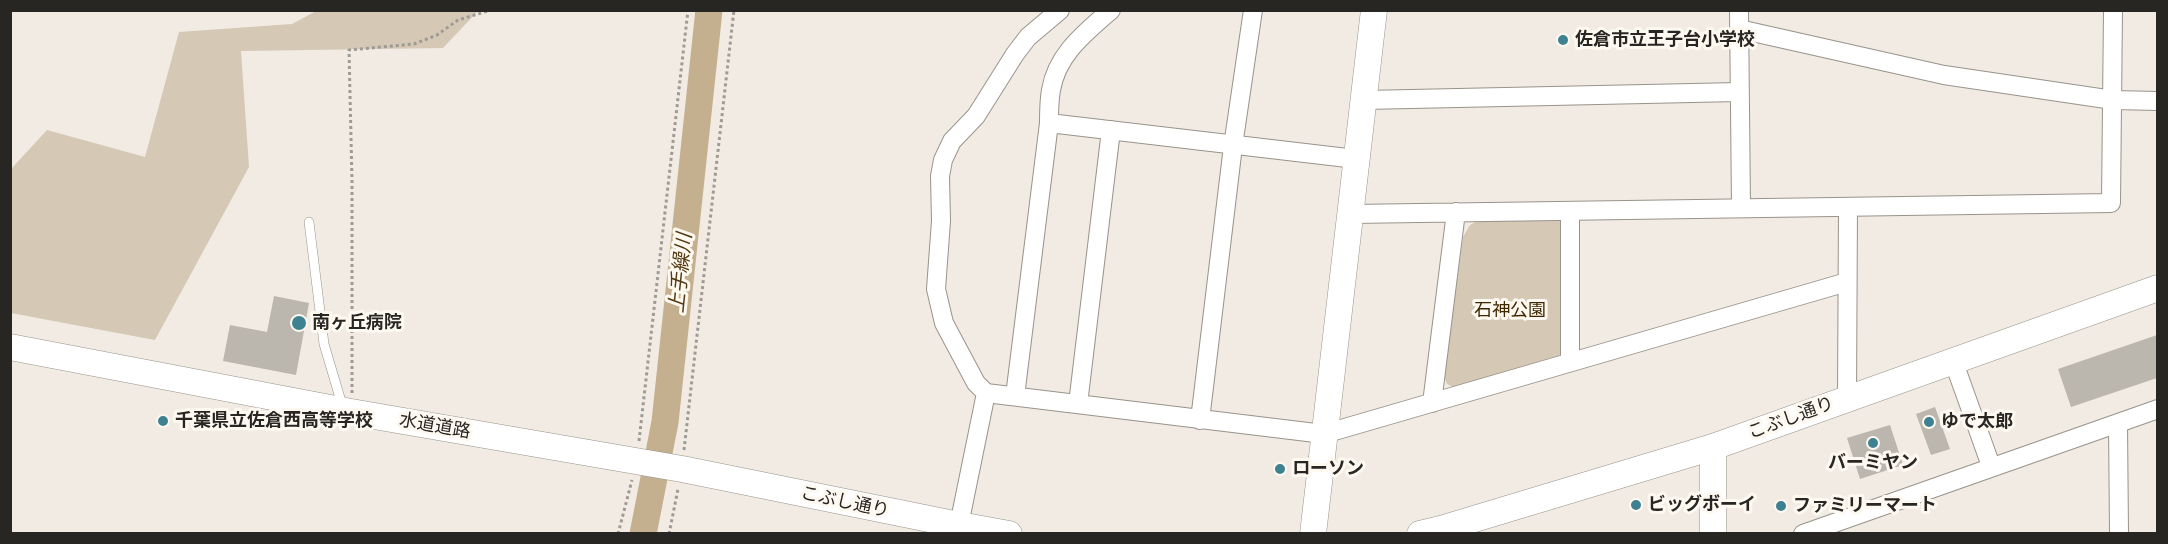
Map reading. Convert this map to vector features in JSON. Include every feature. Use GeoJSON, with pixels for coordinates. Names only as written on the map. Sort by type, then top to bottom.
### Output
{"type":"FeatureCollection","features":[{"type":"Feature","properties":{"kind":"street"},"geometry":{"type":"LineString","coordinates":[[1060,10],[1028,37],[976,116],[952,141],[943,160],[940,176],[941,221],[936,289],[945,323],[976,383],[986,393],[1324,434],[1847,282]]}},
{"type":"Feature","properties":{"kind":"street"},"geometry":{"type":"LineString","coordinates":[[1015,396],[1049,123],[1051,90],[1066,52],[1111,10]]}},
{"type":"Feature","properties":{"kind":"street"},"geometry":{"type":"LineString","coordinates":[[1200,420],[1233,146],[1253,10]]}},
{"type":"Feature","properties":{"kind":"street"},"geometry":{"type":"LineString","coordinates":[[1313,534],[1374,10]]}},
{"type":"Feature","properties":{"kind":"street"},"geometry":{"type":"LineString","coordinates":[[1350,214],[2111,203],[2113,10]]}},
{"type":"Feature","properties":{"kind":"street"},"geometry":{"type":"LineString","coordinates":[[1741,207],[1739,20],[1944,75],[2113,100],[2157,101]]}},
{"type":"Feature","properties":{"kind":"street"},"geometry":{"type":"LineString","coordinates":[[1364,100],[1739,92]]}},
{"type":"Feature","properties":{"kind":"street"},"geometry":{"type":"LineString","coordinates":[[1049,123],[1356,159]]}},
{"type":"Feature","properties":{"kind":"street"},"geometry":{"type":"LineString","coordinates":[[1078,404],[1111,130]]}},
{"type":"Feature","properties":{"kind":"street"},"geometry":{"type":"LineString","coordinates":[[1847,398],[1848,208]]}},
{"type":"Feature","properties":{"kind":"street"},"geometry":{"type":"LineString","coordinates":[[1432,403],[1456,212]]}},
{"type":"Feature","properties":{"kind":"street"},"geometry":{"type":"LineString","coordinates":[[1570,212],[1570,362]]}},
{"type":"Feature","properties":{"kind":"street","name":"こぶし通り"},"geometry":{"type":"LineString","coordinates":[[1420,534],[1713,447],[2157,288]]}},
{"type":"Feature","properties":{"kind":"street","name":"水道道路"},"geometry":{"type":"LineString","coordinates":[[10,347],[347,411],[682,469]]}},
{"type":"Feature","properties":{"kind":"street"},"geometry":{"type":"LineString","coordinates":[[1953,360],[1991,466]]}},
{"type":"Feature","properties":{"kind":"street"},"geometry":{"type":"LineString","coordinates":[[959,530],[986,393]]}},
{"type":"Feature","properties":{"kind":"street"},"geometry":{"type":"LineString","coordinates":[[1803,534],[2157,409]]}},
{"type":"Feature","properties":{"kind":"street"},"geometry":{"type":"LineString","coordinates":[[2117,533],[2118,423]]}},
{"type":"Feature","properties":{"kind":"street"},"geometry":{"type":"LineString","coordinates":[[1713,447],[1713,534]]}},
{"type":"Feature","properties":{"kind":"street","name":"こぶし通り"},"geometry":{"type":"LineString","coordinates":[[682,469],[959,530],[1009,534]]}},
{"type":"Feature","properties":{"kind":"lane"},"geometry":{"type":"LineString","coordinates":[[309,222],[324,344],[347,411]]}},
{"type":"Feature","properties":{"kind":"path"},"geometry":{"type":"LineString","coordinates":[[347,411],[352,181],[350,50],[414,44],[437,35],[458,20],[491,10]]}},
{"type":"Feature","properties":{"kind":"path"},"geometry":{"type":"LineString","coordinates":[[618,534],[636,461],[688,10]]}},
{"type":"Feature","properties":{"kind":"path"},"geometry":{"type":"LineString","coordinates":[[669,534],[682,469],[734,10]]}},
{"type":"Feature","properties":{"kind":"green space"},"geometry":{"type":"Polygon","coordinates":[[[318,10],[478,11],[443,48],[241,51],[249,167],[155,340],[11,313],[11,169],[47,130],[145,157],[179,32],[292,24],[318,10]]]}},
{"type":"Feature","properties":{"kind":"green space","name":"石神公園"},"geometry":{"type":"Polygon","coordinates":[[[1557,217],[1564,224],[1564,354],[1453,387],[1447,384],[1444,376],[1463,237],[1470,225],[1479,220],[1557,217]]]}},
{"type":"Feature","properties":{"kind":"building"},"geometry":{"type":"Polygon","coordinates":[[[274,296],[309,303],[296,375],[223,361],[230,325],[267,332],[274,296]]]}},
{"type":"Feature","properties":{"kind":"building"},"geometry":{"type":"Polygon","coordinates":[[[2157,335],[2157,378],[2071,407],[2058,369],[2157,335]]]}},
{"type":"Feature","properties":{"kind":"building"},"geometry":{"type":"Polygon","coordinates":[[[1935,407],[1950,449],[1931,455],[1916,414],[1935,407]]]}},
{"type":"Feature","properties":{"kind":"building"},"geometry":{"type":"Polygon","coordinates":[[[1890,425],[1903,465],[1860,479],[1847,438],[1890,425]]]}},
{"type":"Feature","properties":{"kind":"waterway","name":"上手繰川"},"geometry":{"type":"LineString","coordinates":[[643,534],[665,422],[709,10]]}},
{"type":"Feature","properties":{"kind":"place","name":"佐倉市立王子台小学校"},"geometry":{"type":"Point","coordinates":[1563,40]}},
{"type":"Feature","properties":{"kind":"place","name":"南ヶ丘病院"},"geometry":{"type":"Point","coordinates":[299,323]}},
{"type":"Feature","properties":{"kind":"place","name":"千葉県立佐倉西高等学校"},"geometry":{"type":"Point","coordinates":[163,421]}},
{"type":"Feature","properties":{"kind":"place","name":"ゆで太郎"},"geometry":{"type":"Point","coordinates":[1929,422]}},
{"type":"Feature","properties":{"kind":"place","name":"バーミヤン"},"geometry":{"type":"Point","coordinates":[1873,443]}},
{"type":"Feature","properties":{"kind":"place","name":"ローソン"},"geometry":{"type":"Point","coordinates":[1280,469]}},
{"type":"Feature","properties":{"kind":"place","name":"ビッグボーイ"},"geometry":{"type":"Point","coordinates":[1636,505]}},
{"type":"Feature","properties":{"kind":"place","name":"ファミリーマート"},"geometry":{"type":"Point","coordinates":[1781,506]}}]}
